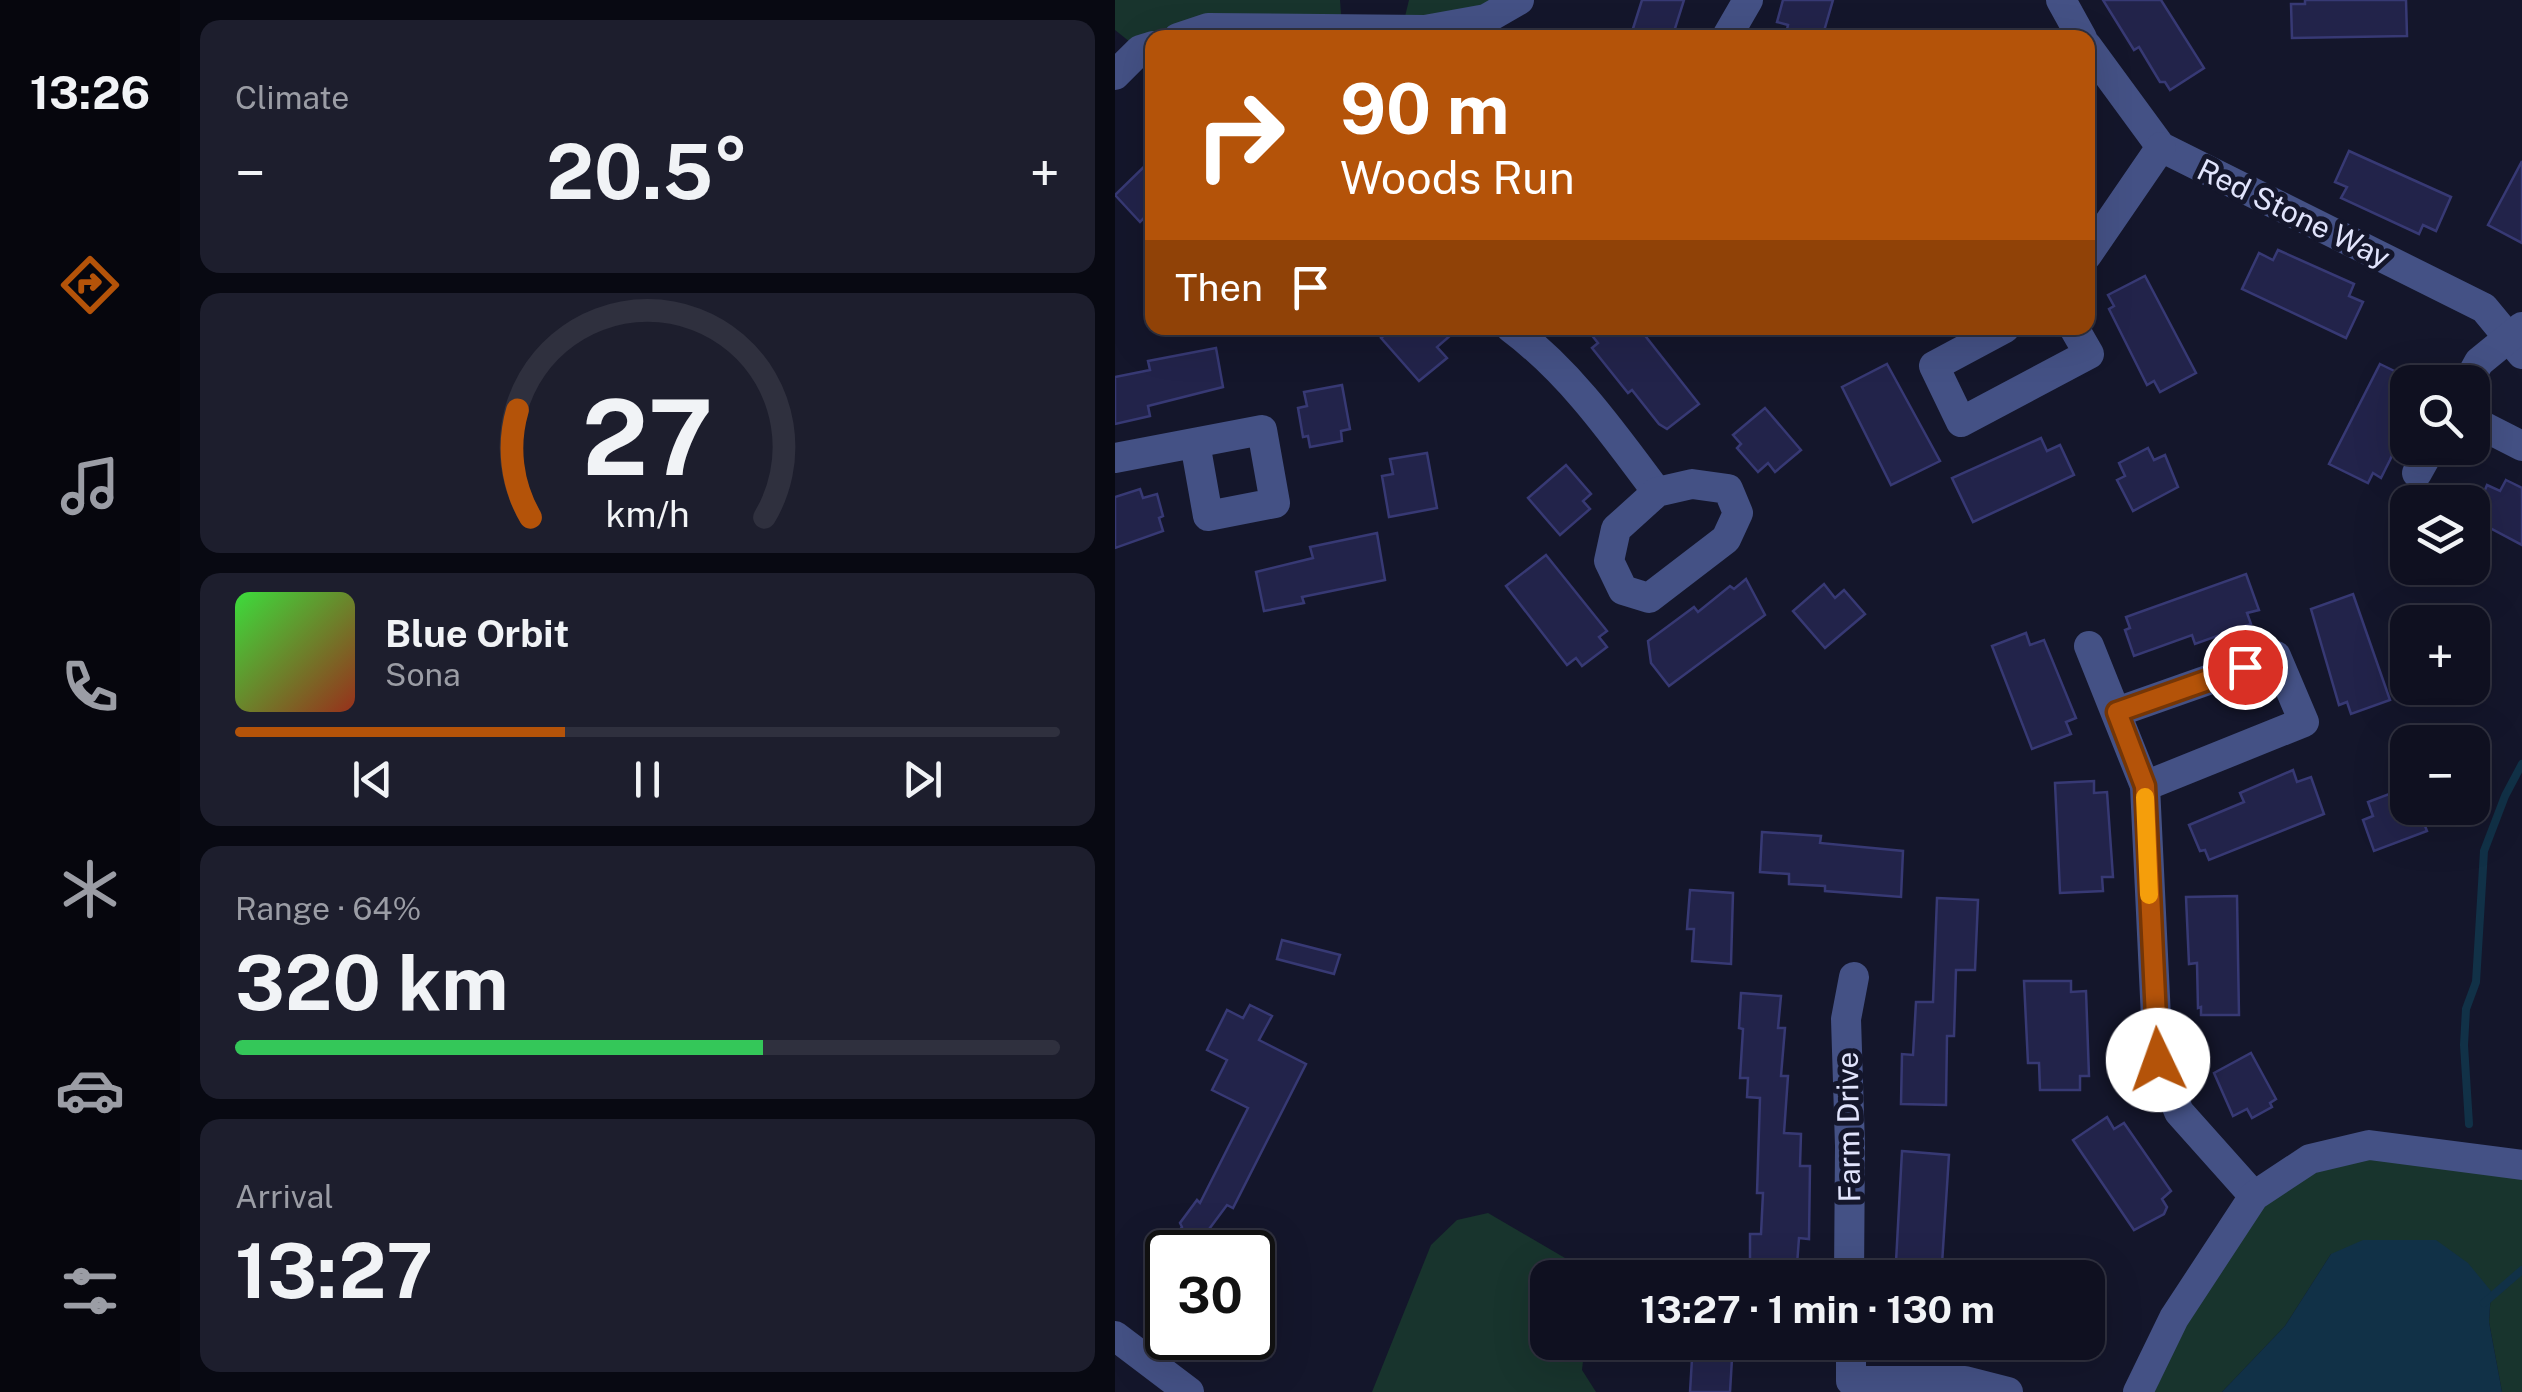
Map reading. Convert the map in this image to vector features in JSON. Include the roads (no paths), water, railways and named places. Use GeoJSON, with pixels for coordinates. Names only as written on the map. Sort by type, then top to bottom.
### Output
{"type":"FeatureCollection","features":[{"type":"Feature","properties":{"kind":"street"},"geometry":{"type":"LineString","coordinates":[[1425,30],[1485,19],[1519,0]]}},
{"type":"Feature","properties":{"kind":"street"},"geometry":{"type":"LineString","coordinates":[[1731,30],[1748,0]]}},
{"type":"Feature","properties":{"kind":"street"},"geometry":{"type":"LineString","coordinates":[[2061,0],[2078,30]]}},
{"type":"Feature","properties":{"kind":"street"},"geometry":{"type":"LineString","coordinates":[[1202,30],[1243,30]]}},
{"type":"Feature","properties":{"kind":"street"},"geometry":{"type":"LineString","coordinates":[[1115,75],[1145,48]]}},
{"type":"Feature","properties":{"kind":"street","name":"Red Stone Way"},"geometry":{"type":"LineString","coordinates":[[2095,57],[2161,147],[2484,308],[2518,339]]}},
{"type":"Feature","properties":{"kind":"street"},"geometry":{"type":"LineString","coordinates":[[2095,243],[2161,147]]}},
{"type":"Feature","properties":{"kind":"street"},"geometry":{"type":"LineString","coordinates":[[1521,335],[1542,350],[1606,422],[1657,492]]}},
{"type":"Feature","properties":{"kind":"street"},"geometry":{"type":"LineString","coordinates":[[1992,335],[1934,366],[1961,422],[2089,354],[2077,335]]}},
{"type":"Feature","properties":{"kind":"street"},"geometry":{"type":"LineString","coordinates":[[2477,365],[2518,339]]}},
{"type":"Feature","properties":{"kind":"street"},"geometry":{"type":"LineString","coordinates":[[2490,430],[2522,446]]}},
{"type":"Feature","properties":{"kind":"street"},"geometry":{"type":"LineString","coordinates":[[1115,458],[1195,442]]}},
{"type":"Feature","properties":{"kind":"street"},"geometry":{"type":"LineString","coordinates":[[2089,646],[2145,786],[2158,1060],[2179,1112],[2254,1196]]}},
{"type":"Feature","properties":{"kind":"street"},"geometry":{"type":"LineString","coordinates":[[2117,712],[2276,656],[2304,722],[2145,786]]}},
{"type":"Feature","properties":{"kind":"street","name":"Farm Drive"},"geometry":{"type":"LineString","coordinates":[[1849,1260],[1846,1019],[1854,977]]}},
{"type":"Feature","properties":{"kind":"street"},"geometry":{"type":"LineString","coordinates":[[2138,1392],[2174,1318],[2254,1196],[2309,1159],[2369,1144],[2522,1165]]}},
{"type":"Feature","properties":{"kind":"street"},"geometry":{"type":"LineString","coordinates":[[1115,1336],[1189,1392]]}},
{"type":"Feature","properties":{"kind":"street"},"geometry":{"type":"LineString","coordinates":[[1851,1360],[1851,1382],[1965,1382],[2008,1392]]}},
{"type":"Feature","properties":{"kind":"water"},"geometry":{"type":"Polygon","coordinates":[[[2363,1240],[2436,1240],[2468,1263],[2491,1291],[2489,1322],[2502,1392],[2222,1392],[2285,1326],[2331,1254],[2363,1240]]]}},
{"type":"Feature","properties":{"kind":"waterway"},"geometry":{"type":"LineString","coordinates":[[2469,1124],[2464,1045],[2466,1009],[2476,982],[2484,851],[2522,764]]}},
{"type":"Feature","properties":{"kind":"waterway"},"geometry":{"type":"LineString","coordinates":[[2484,1303],[2522,1270]]}}]}
